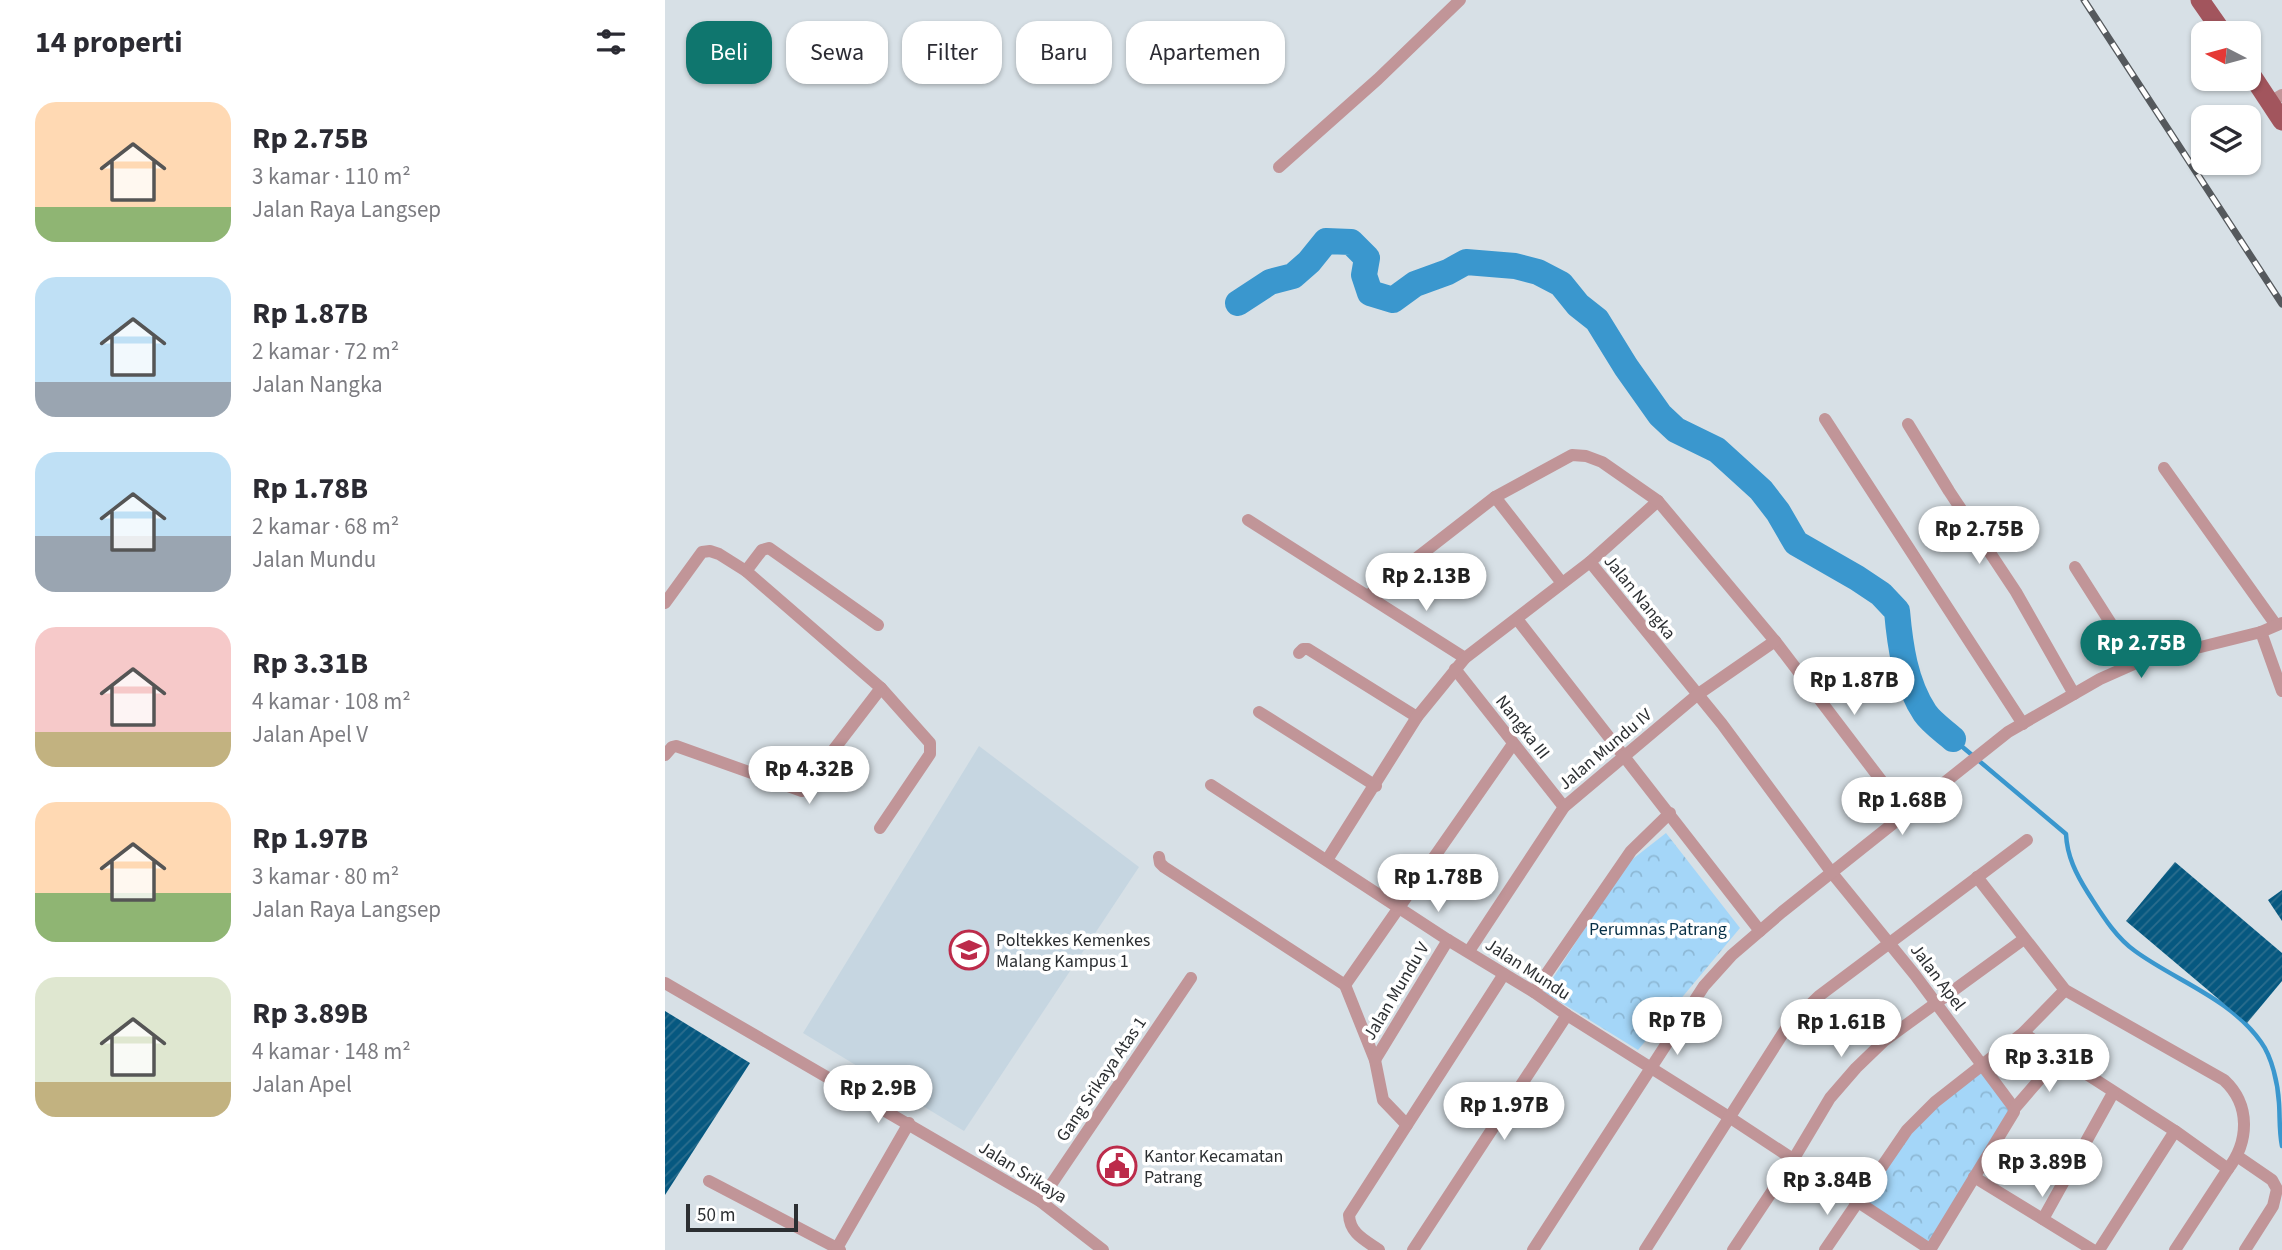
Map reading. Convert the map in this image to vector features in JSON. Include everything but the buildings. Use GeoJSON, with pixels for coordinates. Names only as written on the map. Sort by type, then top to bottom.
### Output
{"type":"FeatureCollection","features":[{"type":"Feature","properties":{"kind":"main road"},"geometry":{"type":"LineString","coordinates":[[2200,0],[2215,21]]}},
{"type":"Feature","properties":{"kind":"main road"},"geometry":{"type":"LineString","coordinates":[[2261,83],[2276,98],[2282,121]]}},
{"type":"Feature","properties":{"kind":"street"},"geometry":{"type":"LineString","coordinates":[[1279,167],[1378,79],[1460,0]]}},
{"type":"Feature","properties":{"kind":"street"},"geometry":{"type":"LineString","coordinates":[[1825,419],[2023,723]]}},
{"type":"Feature","properties":{"kind":"street"},"geometry":{"type":"LineString","coordinates":[[1908,424],[2016,592],[2074,694]]}},
{"type":"Feature","properties":{"kind":"street"},"geometry":{"type":"LineString","coordinates":[[1369,595],[1495,497],[1572,455],[1586,456],[1602,462],[1658,501],[1775,641],[1906,813]]}},
{"type":"Feature","properties":{"kind":"street"},"geometry":{"type":"LineString","coordinates":[[1533,1250],[1704,986],[1732,955],[1760,931],[1998,740],[2023,723],[2100,679],[2136,663],[2261,632],[2279,624],[2164,468]]}},
{"type":"Feature","properties":{"kind":"street"},"geometry":{"type":"LineString","coordinates":[[1495,497],[1562,583]]}},
{"type":"Feature","properties":{"kind":"street"},"geometry":{"type":"LineString","coordinates":[[1590,562],[1658,501]]}},
{"type":"Feature","properties":{"kind":"street"},"geometry":{"type":"LineString","coordinates":[[1248,520],[1465,658]]}},
{"type":"Feature","properties":{"kind":"street"},"geometry":{"type":"LineString","coordinates":[[746,571],[762,550],[769,548],[878,625]]}},
{"type":"Feature","properties":{"kind":"street"},"geometry":{"type":"LineString","coordinates":[[665,603],[702,552],[719,554],[746,571],[881,688],[930,743],[931,748],[930,754],[880,828]]}},
{"type":"Feature","properties":{"kind":"street","name":"Jalan Nangka"},"geometry":{"type":"LineString","coordinates":[[1327,859],[1376,786],[1417,717],[1455,669],[1465,658],[1590,562],[1776,796],[1832,873]]}},
{"type":"Feature","properties":{"kind":"street"},"geometry":{"type":"LineString","coordinates":[[2075,568],[2136,663]]}},
{"type":"Feature","properties":{"kind":"street"},"geometry":{"type":"LineString","coordinates":[[1517,619],[1760,931]]}},
{"type":"Feature","properties":{"kind":"street"},"geometry":{"type":"LineString","coordinates":[[2261,632],[2282,691]]}},
{"type":"Feature","properties":{"kind":"street","name":"Jalan Mundu IV"},"geometry":{"type":"LineString","coordinates":[[1469,951],[1564,807],[1696,695],[1775,641]]}},
{"type":"Feature","properties":{"kind":"street"},"geometry":{"type":"LineString","coordinates":[[1299,653],[1308,649],[1417,717]]}},
{"type":"Feature","properties":{"kind":"street","name":"Nangka III"},"geometry":{"type":"LineString","coordinates":[[1455,669],[1564,807]]}},
{"type":"Feature","properties":{"kind":"street"},"geometry":{"type":"LineString","coordinates":[[665,755],[676,746],[802,791],[881,688]]}},
{"type":"Feature","properties":{"kind":"street"},"geometry":{"type":"LineString","coordinates":[[1259,712],[1376,786]]}},
{"type":"Feature","properties":{"kind":"street"},"geometry":{"type":"LineString","coordinates":[[1345,985],[1513,744]]}},
{"type":"Feature","properties":{"kind":"street","name":"Jalan Mundu"},"geometry":{"type":"LineString","coordinates":[[1212,785],[1448,940],[1729,1117],[1924,1248]]}},
{"type":"Feature","properties":{"kind":"street"},"geometry":{"type":"LineString","coordinates":[[1534,992],[1631,851],[1669,813]]}},
{"type":"Feature","properties":{"kind":"street"},"geometry":{"type":"LineString","coordinates":[[1645,1250],[1787,1027],[1819,996],[1888,942],[2027,840]]}},
{"type":"Feature","properties":{"kind":"street"},"geometry":{"type":"LineString","coordinates":[[1159,857],[1164,867],[1345,985],[1375,1060],[1385,1103],[1407,1125]]}},
{"type":"Feature","properties":{"kind":"street","name":"Jalan Apel"},"geometry":{"type":"LineString","coordinates":[[1832,873],[1888,942],[2014,1109]]}},
{"type":"Feature","properties":{"kind":"street"},"geometry":{"type":"LineString","coordinates":[[1977,877],[2065,990],[2232,1087],[2241,1107],[2243,1143],[2175,1250]]}},
{"type":"Feature","properties":{"kind":"street"},"geometry":{"type":"LineString","coordinates":[[1733,1250],[1793,1160],[1830,1098],[1856,1068],[1884,1041],[2024,939]]}},
{"type":"Feature","properties":{"kind":"street","name":"Jalan Mundu V"},"geometry":{"type":"LineString","coordinates":[[1375,1060],[1448,940]]}},
{"type":"Feature","properties":{"kind":"street"},"geometry":{"type":"LineString","coordinates":[[1379,1250],[1354,1232],[1350,1226],[1349,1215],[1504,974]]}},
{"type":"Feature","properties":{"kind":"street","name":"Gang Srikaya Atas 1"},"geometry":{"type":"LineString","coordinates":[[1041,1200],[1191,978]]}},
{"type":"Feature","properties":{"kind":"street","name":"Jalan Srikaya"},"geometry":{"type":"LineString","coordinates":[[665,983],[1041,1200],[1103,1250]]}},
{"type":"Feature","properties":{"kind":"street"},"geometry":{"type":"LineString","coordinates":[[1825,1250],[1907,1130],[1935,1102],[2023,1033],[2065,990]]}},
{"type":"Feature","properties":{"kind":"street"},"geometry":{"type":"LineString","coordinates":[[1413,1250],[1567,1015]]}},
{"type":"Feature","properties":{"kind":"street"},"geometry":{"type":"LineString","coordinates":[[2023,1033],[2228,1168]]}},
{"type":"Feature","properties":{"kind":"street"},"geometry":{"type":"LineString","coordinates":[[1924,1248],[1975,1177],[2014,1109],[2059,1057]]}},
{"type":"Feature","properties":{"kind":"street"},"geometry":{"type":"LineString","coordinates":[[2043,1219],[2113,1093]]}},
{"type":"Feature","properties":{"kind":"street"},"geometry":{"type":"LineString","coordinates":[[709,1181],[838,1249],[909,1123]]}},
{"type":"Feature","properties":{"kind":"street"},"geometry":{"type":"LineString","coordinates":[[2099,1250],[2175,1131]]}},
{"type":"Feature","properties":{"kind":"street"},"geometry":{"type":"LineString","coordinates":[[2237,1156],[2272,1180],[2277,1189],[2273,1206],[2245,1250]]}},
{"type":"Feature","properties":{"kind":"street"},"geometry":{"type":"LineString","coordinates":[[1975,1177],[2093,1250]]}},
{"type":"Feature","properties":{"kind":"shaded area","name":"Poltekkes Kemenkes Malang Kampus 1"},"geometry":{"type":"Polygon","coordinates":[[[979,746],[1139,867],[964,1131],[803,1033],[979,746]]]}},
{"type":"Feature","properties":{"kind":"green space","name":"Perumnas Patrang"},"geometry":{"type":"Polygon","coordinates":[[[1666,833],[1740,928],[1638,1050],[1544,992],[1625,865],[1666,833]]]}},
{"type":"Feature","properties":{"kind":"green space"},"geometry":{"type":"Polygon","coordinates":[[[1982,1066],[2014,1110],[1931,1248],[1858,1201],[1909,1130],[1982,1066]]]}},
{"type":"Feature","properties":{"kind":"waterway"},"geometry":{"type":"LineString","coordinates":[[1238,303],[1270,282],[1293,276],[1326,241],[1351,242],[1367,258],[1364,275],[1370,293],[1393,300],[1415,284],[1466,262],[1515,266],[1538,272],[1561,284],[1578,305],[1597,320],[1660,415],[1676,430],[1717,450],[1761,490],[1796,543],[1881,594],[1897,611],[1908,677],[1918,701],[1928,717],[1953,739]]}},
{"type":"Feature","properties":{"kind":"waterway"},"geometry":{"type":"LineString","coordinates":[[1953,739],[2066,834],[2070,857],[2080,879],[2121,939],[2151,962],[2234,1013],[2261,1042],[2276,1079],[2282,1146]]}},
{"type":"Feature","properties":{"kind":"railway"},"geometry":{"type":"LineString","coordinates":[[2084,0],[2282,304]]}},
{"type":"Feature","properties":{"kind":"place","name":"Poltekkes Kemenkes Malang Kampus 1"},"geometry":{"type":"Point","coordinates":[969,950]}},
{"type":"Feature","properties":{"kind":"place","name":"Kantor Kecamatan Patrang"},"geometry":{"type":"Point","coordinates":[1117,1166]}}]}
